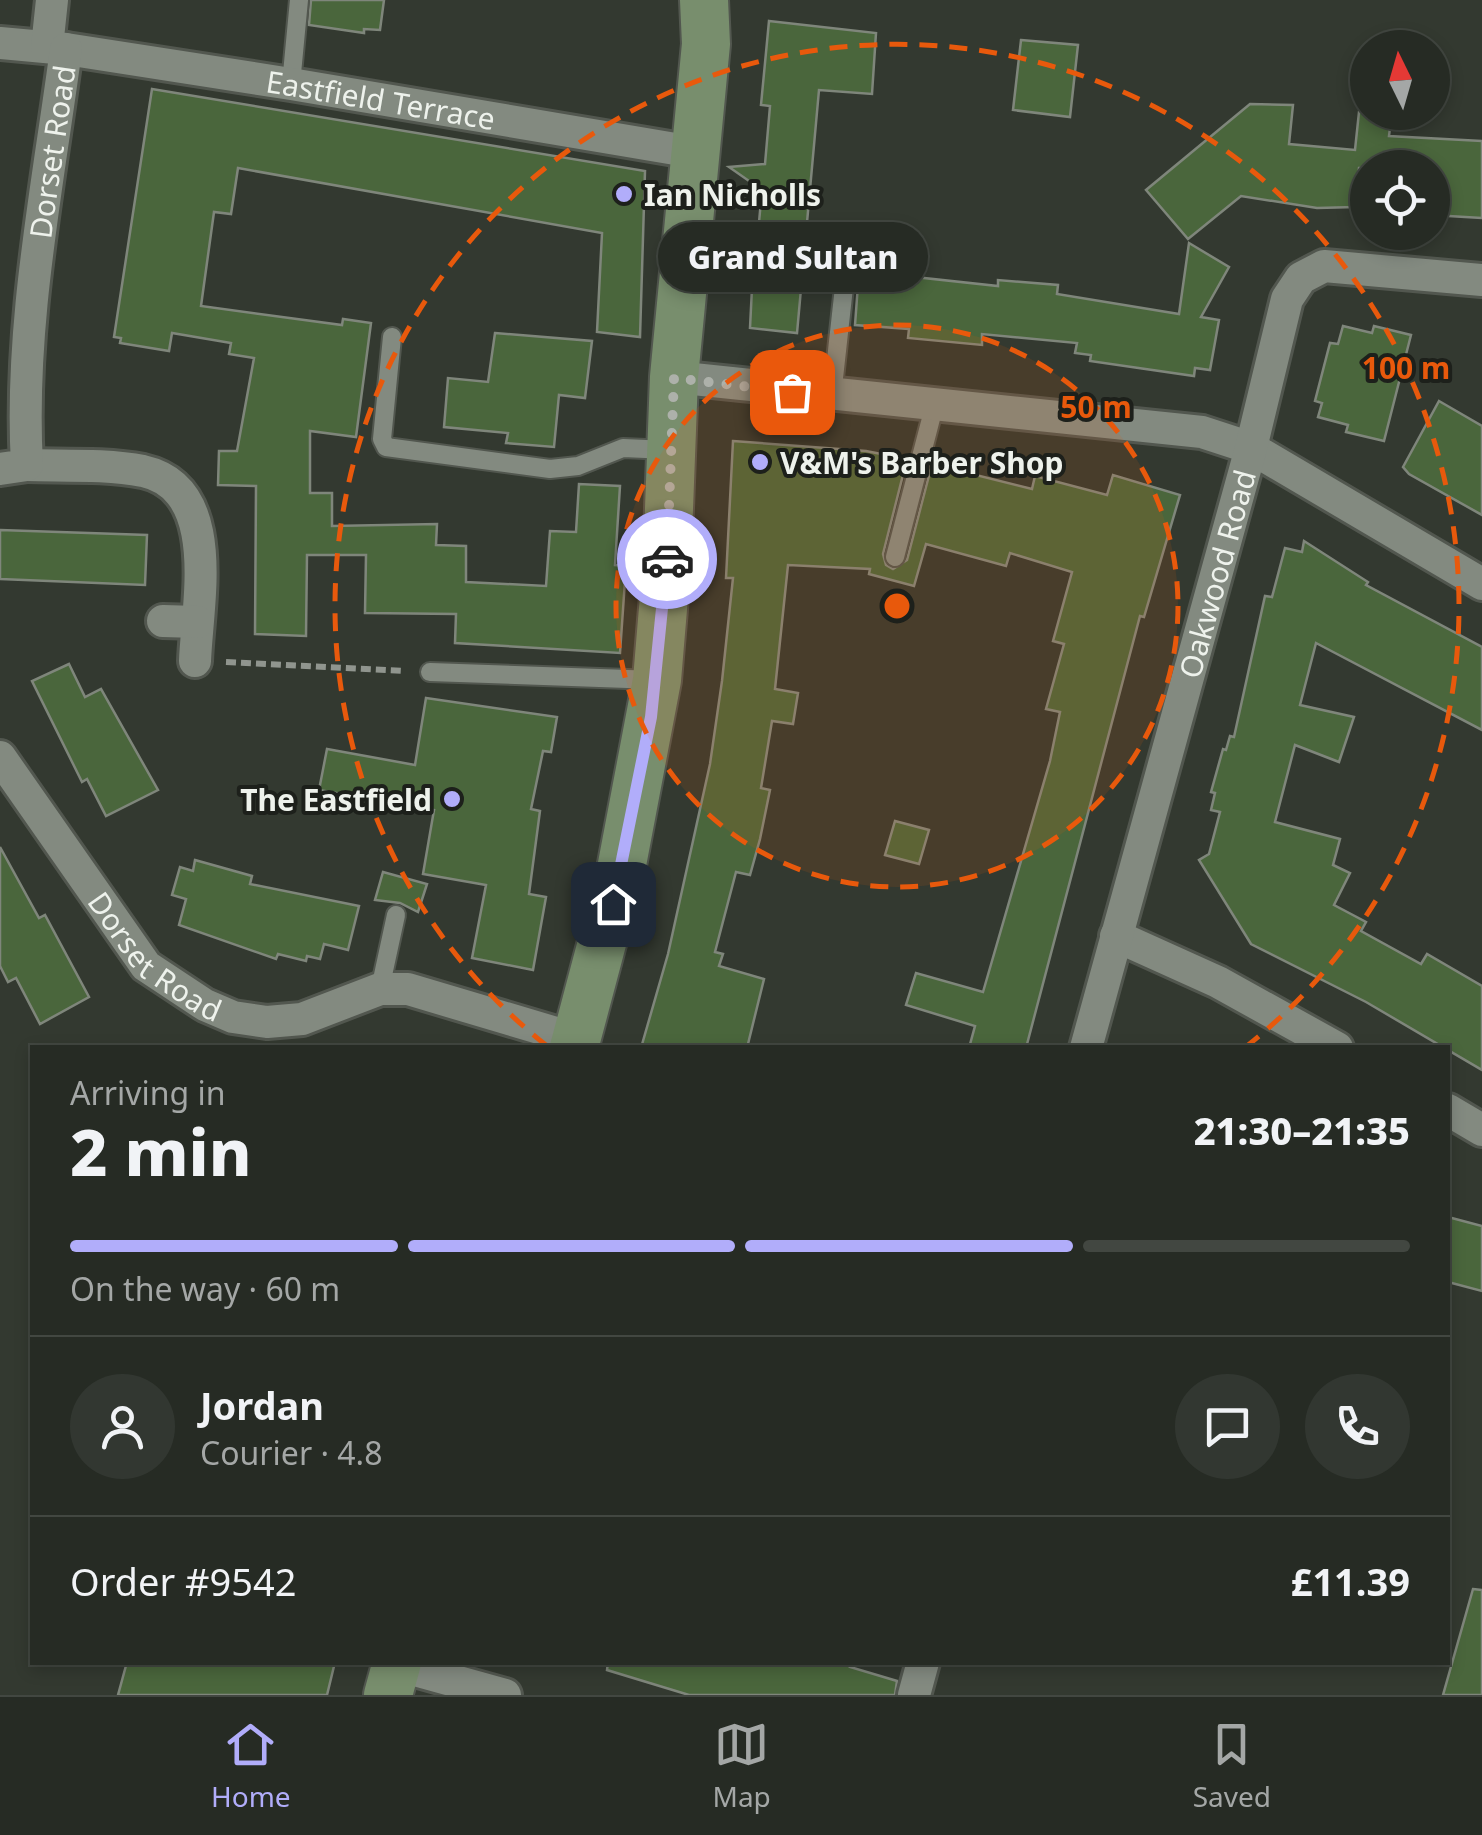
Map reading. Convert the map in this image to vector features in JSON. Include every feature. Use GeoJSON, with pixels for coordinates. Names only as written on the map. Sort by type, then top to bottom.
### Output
{"type":"FeatureCollection","features":[{"type":"Feature","properties":{"kind":"main road"},"geometry":{"type":"LineString","coordinates":[[575,1043],[620,876],[657,680],[674,378],[705,22],[724,0]]}},
{"type":"Feature","properties":{"kind":"street","name":"Dorset Road"},"geometry":{"type":"LineString","coordinates":[[14,467],[56,48],[52,0]]}},
{"type":"Feature","properties":{"kind":"street","name":"Eastfield Terrace"},"geometry":{"type":"LineString","coordinates":[[0,43],[291,84],[693,152]]}},
{"type":"Feature","properties":{"kind":"street","name":"Oakwood Road"},"geometry":{"type":"LineString","coordinates":[[1087,1045],[1251,448],[1287,299],[1301,278],[1324,266],[1482,280]]}},
{"type":"Feature","properties":{"kind":"street"},"geometry":{"type":"LineString","coordinates":[[674,378],[1202,432],[1251,448],[1482,584]]}},
{"type":"Feature","properties":{"kind":"street"},"geometry":{"type":"LineString","coordinates":[[14,467],[144,472],[168,482],[190,506],[199,535],[196,661]]}},
{"type":"Feature","properties":{"kind":"street"},"geometry":{"type":"LineString","coordinates":[[162,621],[197,622]]}},
{"type":"Feature","properties":{"kind":"street","name":"Dorset Road"},"geometry":{"type":"LineString","coordinates":[[0,758],[146,966],[174,987],[233,1017],[267,1022],[302,1019],[380,989],[408,989],[575,1043]]}},
{"type":"Feature","properties":{"kind":"street"},"geometry":{"type":"LineString","coordinates":[[1116,936],[1218,982],[1333,1045]]}},
{"type":"Feature","properties":{"kind":"street"},"geometry":{"type":"LineString","coordinates":[[1450,1111],[1482,1130]]}},
{"type":"Feature","properties":{"kind":"street"},"geometry":{"type":"LineString","coordinates":[[914,1695],[922,1665]]}},
{"type":"Feature","properties":{"kind":"street"},"geometry":{"type":"LineString","coordinates":[[394,1674],[505,1695]]}},
{"type":"Feature","properties":{"kind":"lane"},"geometry":{"type":"LineString","coordinates":[[291,84],[299,0]]}},
{"type":"Feature","properties":{"kind":"lane"},"geometry":{"type":"LineString","coordinates":[[832,396],[846,270]]}},
{"type":"Feature","properties":{"kind":"lane"},"geometry":{"type":"LineString","coordinates":[[392,337],[382,439],[386,447],[550,469],[578,466],[624,448],[672,450]]}},
{"type":"Feature","properties":{"kind":"lane"},"geometry":{"type":"LineString","coordinates":[[895,557],[934,407]]}},
{"type":"Feature","properties":{"kind":"lane"},"geometry":{"type":"LineString","coordinates":[[430,672],[657,680]]}},
{"type":"Feature","properties":{"kind":"lane"},"geometry":{"type":"LineString","coordinates":[[380,989],[396,914]]}},
{"type":"Feature","properties":{"kind":"path"},"geometry":{"type":"LineString","coordinates":[[196,661],[430,672]]}},
{"type":"Feature","properties":{"kind":"building"},"geometry":{"type":"Polygon","coordinates":[[[311,0],[384,0],[380,30],[364,29],[364,33],[309,25],[311,0]]]}},
{"type":"Feature","properties":{"kind":"building"},"geometry":{"type":"Polygon","coordinates":[[[769,21],[876,33],[872,94],[819,90],[797,333],[750,328],[752,288],[767,288],[770,235],[758,233],[762,190],[729,167],[765,164],[770,106],[761,105],[769,21]]]}},
{"type":"Feature","properties":{"kind":"building"},"geometry":{"type":"Polygon","coordinates":[[[1021,40],[1078,45],[1070,117],[1013,110],[1021,40]]]}},
{"type":"Feature","properties":{"kind":"building"},"geometry":{"type":"Polygon","coordinates":[[[152,89],[645,171],[640,337],[597,332],[602,233],[238,168],[231,214],[214,212],[201,306],[342,325],[343,319],[371,323],[356,437],[310,431],[310,493],[332,493],[332,526],[437,524],[436,545],[466,546],[466,582],[546,586],[550,531],[576,532],[579,484],[620,486],[615,565],[626,566],[620,653],[455,643],[456,614],[365,613],[366,555],[307,555],[306,636],[255,634],[256,486],[218,485],[219,451],[237,451],[254,358],[229,354],[231,343],[172,333],[169,351],[120,343],[121,338],[114,337],[152,89]]]}},
{"type":"Feature","properties":{"kind":"building"},"geometry":{"type":"Polygon","coordinates":[[[1250,104],[1293,105],[1289,144],[1355,150],[1350,150],[1350,207],[1317,208],[1241,196],[1188,239],[1146,190],[1250,104]]]}},
{"type":"Feature","properties":{"kind":"building"},"geometry":{"type":"Polygon","coordinates":[[[1357,130],[1390,130],[1389,136],[1482,141],[1482,218],[1450,216],[1450,150],[1355,150],[1357,130]]]}},
{"type":"Feature","properties":{"kind":"building"},"geometry":{"type":"Polygon","coordinates":[[[1189,243],[1229,267],[1201,317],[1219,320],[1210,370],[1195,368],[1194,376],[1090,361],[1091,355],[1075,353],[1077,343],[982,334],[982,345],[908,338],[909,329],[855,325],[859,271],[998,286],[998,280],[1058,285],[1057,294],[1179,314],[1189,243]]]}},
{"type":"Feature","properties":{"kind":"building"},"geometry":{"type":"Polygon","coordinates":[[[1343,326],[1372,333],[1374,326],[1411,335],[1384,441],[1346,432],[1348,425],[1318,417],[1322,403],[1315,401],[1330,343],[1338,344],[1343,326]]]}},
{"type":"Feature","properties":{"kind":"building"},"geometry":{"type":"Polygon","coordinates":[[[495,333],[592,341],[585,398],[559,395],[554,447],[506,443],[508,433],[444,427],[448,378],[488,382],[495,333]]]}},
{"type":"Feature","properties":{"kind":"building"},"geometry":{"type":"Polygon","coordinates":[[[1439,401],[1482,426],[1482,515],[1403,467],[1439,401]]]}},
{"type":"Feature","properties":{"kind":"building"},"geometry":{"type":"Polygon","coordinates":[[[733,441],[866,451],[907,459],[883,554],[886,565],[893,569],[907,560],[932,464],[1032,489],[1035,476],[1107,495],[1113,475],[1180,495],[1144,617],[1140,616],[1027,1045],[970,1045],[975,1026],[906,1005],[916,973],[983,992],[1050,761],[1060,712],[1046,709],[1064,644],[1053,641],[1072,572],[1010,553],[1006,566],[926,544],[914,586],[869,574],[870,569],[788,565],[775,689],[798,693],[793,724],[772,721],[761,788],[770,790],[760,839],[750,875],[736,872],[715,952],[723,954],[719,966],[764,979],[748,1045],[642,1045],[668,954],[710,764],[733,578],[726,578],[733,441]]]}},
{"type":"Feature","properties":{"kind":"building"},"geometry":{"type":"Polygon","coordinates":[[[0,530],[147,535],[145,585],[0,579],[0,530]]]}},
{"type":"Feature","properties":{"kind":"building"},"geometry":{"type":"Polygon","coordinates":[[[1304,541],[1368,582],[1366,585],[1482,647],[1482,730],[1316,643],[1300,705],[1354,717],[1339,762],[1295,745],[1275,822],[1340,839],[1333,865],[1350,873],[1334,905],[1366,922],[1361,931],[1421,964],[1427,954],[1482,986],[1482,1070],[1450,1051],[1450,1045],[1439,1045],[1366,1002],[1251,944],[1199,860],[1209,854],[1220,812],[1211,810],[1215,793],[1211,792],[1223,749],[1226,750],[1230,736],[1234,737],[1265,596],[1272,597],[1285,548],[1302,552],[1304,541]]]}},
{"type":"Feature","properties":{"kind":"building"},"geometry":{"type":"Polygon","coordinates":[[[69,664],[85,697],[101,689],[158,790],[106,816],[87,779],[82,782],[32,681],[69,664]]]}},
{"type":"Feature","properties":{"kind":"building","name":"The Eastfield"},"geometry":{"type":"Polygon","coordinates":[[[426,698],[557,717],[551,752],[543,751],[531,809],[540,811],[529,894],[546,897],[533,970],[472,958],[486,885],[423,874],[434,810],[319,790],[327,749],[415,765],[426,698]]]}},
{"type":"Feature","properties":{"kind":"building"},"geometry":{"type":"Polygon","coordinates":[[[895,821],[929,830],[919,864],[885,855],[895,821]]]}},
{"type":"Feature","properties":{"kind":"building"},"geometry":{"type":"Polygon","coordinates":[[[0,847],[39,918],[45,915],[89,997],[40,1024],[16,978],[8,982],[0,966],[0,847]]]}},
{"type":"Feature","properties":{"kind":"building"},"geometry":{"type":"Polygon","coordinates":[[[195,860],[252,876],[250,884],[359,906],[348,950],[324,944],[320,959],[307,956],[306,961],[278,954],[276,959],[179,925],[186,899],[172,895],[180,867],[193,871],[195,860]]]}},
{"type":"Feature","properties":{"kind":"building"},"geometry":{"type":"Polygon","coordinates":[[[383,872],[427,884],[418,912],[400,903],[375,900],[383,872]]]}},
{"type":"Feature","properties":{"kind":"building"},"geometry":{"type":"Polygon","coordinates":[[[1450,1218],[1482,1226],[1482,1291],[1450,1283],[1450,1218]]]}},
{"type":"Feature","properties":{"kind":"building"},"geometry":{"type":"Polygon","coordinates":[[[1473,1589],[1482,1590],[1482,1695],[1443,1695],[1473,1589]]]}},
{"type":"Feature","properties":{"kind":"building"},"geometry":{"type":"Polygon","coordinates":[[[126,1665],[334,1665],[327,1695],[118,1695],[126,1665]]]}},
{"type":"Feature","properties":{"kind":"building"},"geometry":{"type":"Polygon","coordinates":[[[608,1665],[851,1665],[897,1681],[895,1695],[689,1695],[607,1670],[608,1665]]]}},
{"type":"Feature","properties":{"kind":"way so far"},"geometry":{"type":"LineString","coordinates":[[667,559],[674,378],[792,392]]}},
{"type":"Feature","properties":{"kind":"place","name":"Ian Nicholls"},"geometry":{"type":"Point","coordinates":[624,194]}},
{"type":"Feature","properties":{"kind":"place","name":"Grand Sultan"},"geometry":{"type":"Point","coordinates":[792,392]}},
{"type":"Feature","properties":{"kind":"place","name":"V&M's Barber Shop"},"geometry":{"type":"Point","coordinates":[760,462]}},
{"type":"Feature","properties":{"kind":"place","name":"The Eastfield"},"geometry":{"type":"Point","coordinates":[452,799]}},
{"type":"Feature","properties":{"kind":"route"},"geometry":{"type":"LineString","coordinates":[[613,904],[657,680],[667,559]]}}]}
